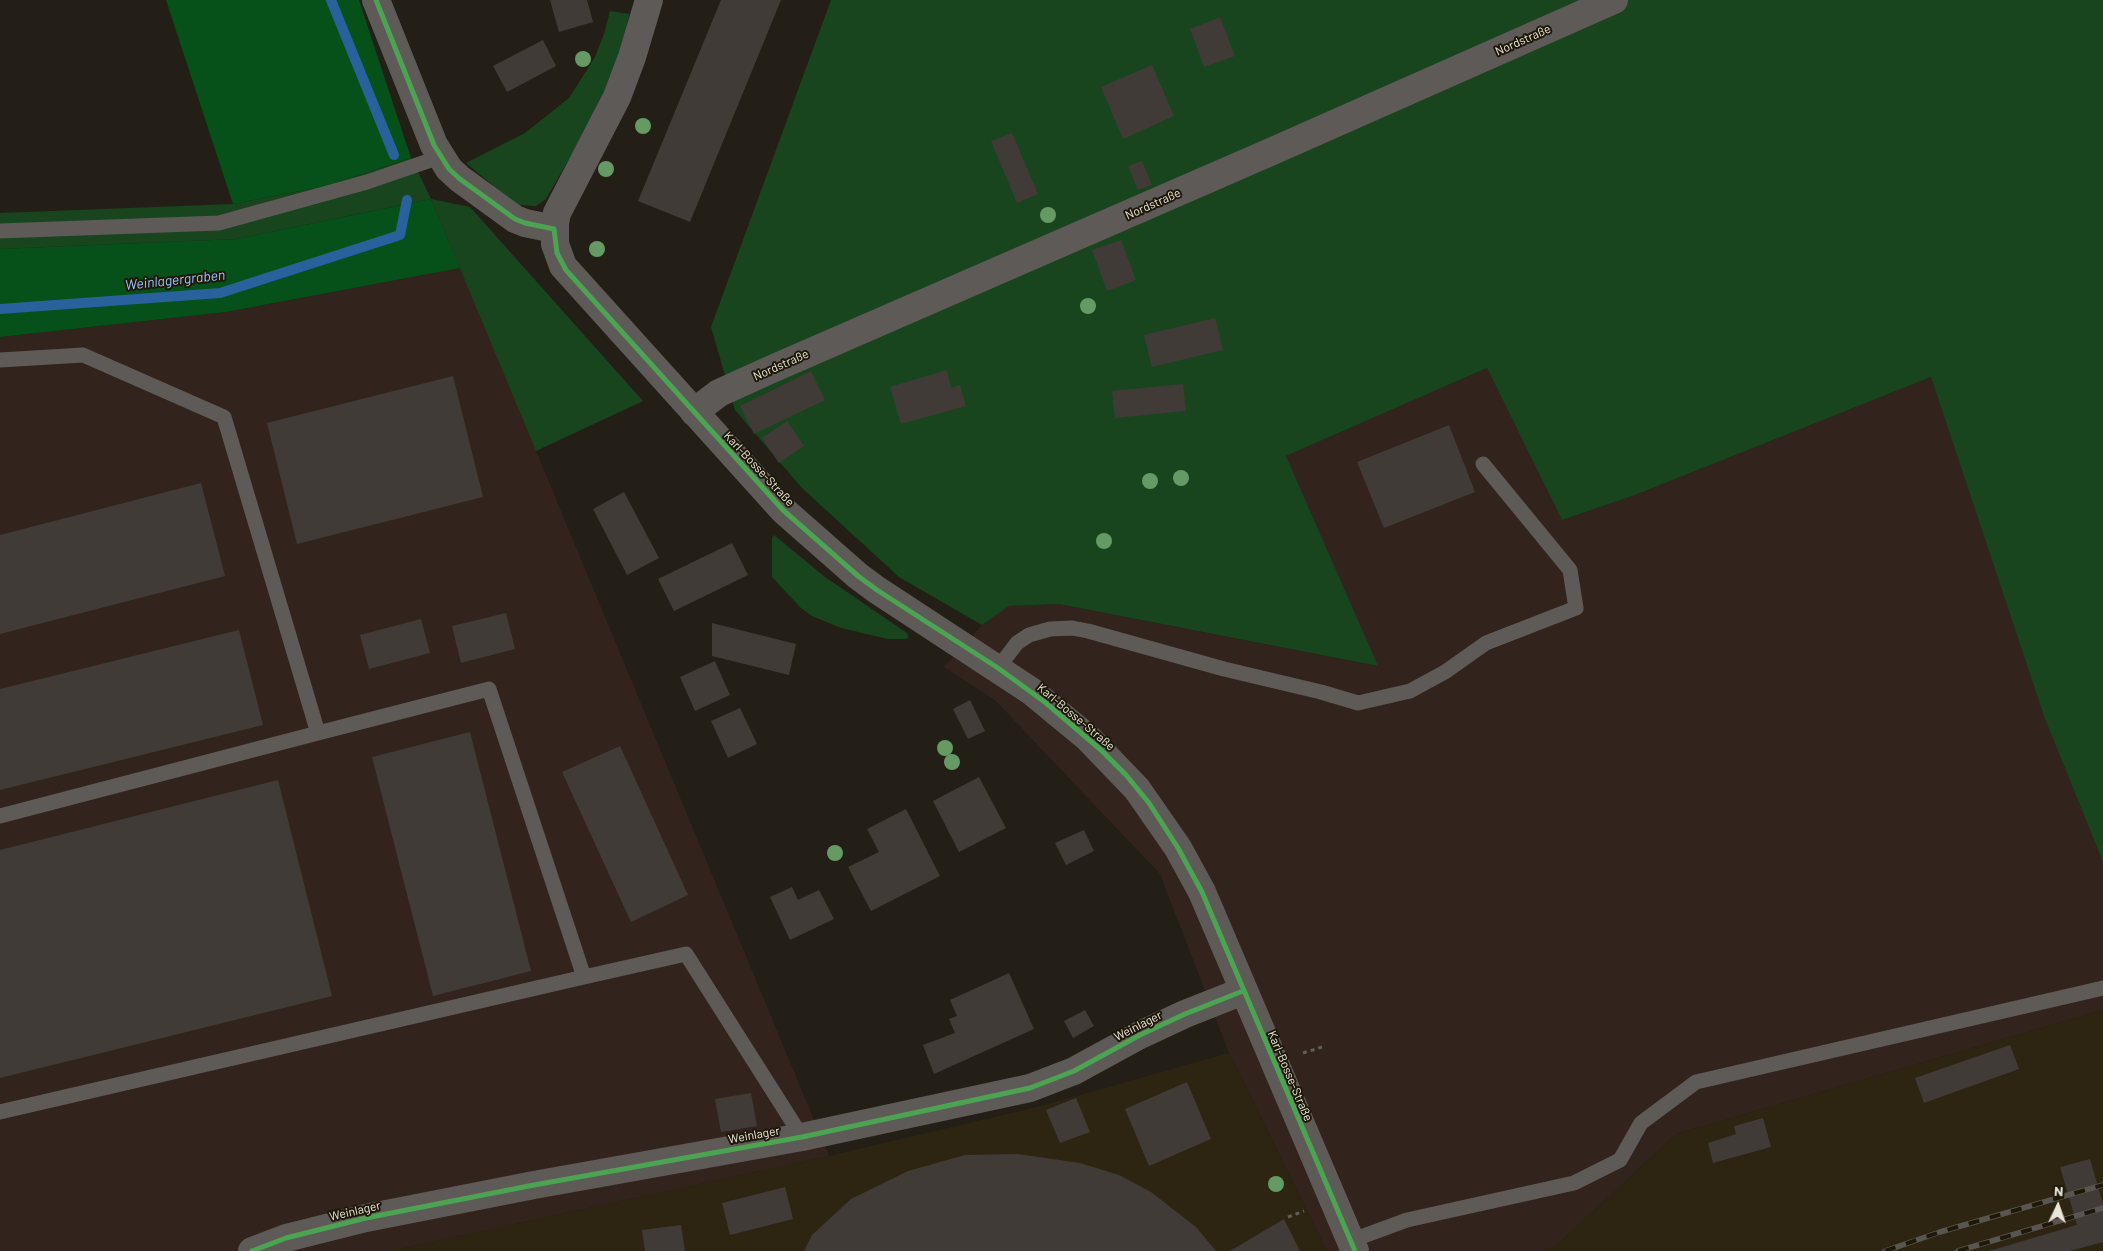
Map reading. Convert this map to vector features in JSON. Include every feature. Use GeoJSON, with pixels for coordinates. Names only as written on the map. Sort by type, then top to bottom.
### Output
{"type":"FeatureCollection","features":[{"type":"Feature","properties":{"kind":"street"},"geometry":{"type":"LineString","coordinates":[[376,0],[440,157],[460,179],[515,218],[525,223],[554,228]]}},
{"type":"Feature","properties":{"kind":"street","name":"Karl-Bosse-Straße"},"geometry":{"type":"LineString","coordinates":[[649,0],[638,42],[620,89],[559,207],[554,228],[557,253],[566,270],[783,510],[858,576],[891,601],[998,668],[1031,691],[1088,738],[1126,775],[1149,803],[1188,864],[1352,1246]]}},
{"type":"Feature","properties":{"kind":"street","name":"Nordstraße"},"geometry":{"type":"LineString","coordinates":[[694,412],[719,393],[772,369],[1258,158],[1614,0]]}},
{"type":"Feature","properties":{"kind":"street","name":"Weinlager"},"geometry":{"type":"LineString","coordinates":[[252,1251],[286,1238],[366,1218],[534,1185],[802,1137],[1030,1088],[1081,1068],[1153,1028],[1243,991]]}},
{"type":"Feature","properties":{"kind":"lane"},"geometry":{"type":"LineString","coordinates":[[0,231],[219,223],[367,182],[440,157]]}},
{"type":"Feature","properties":{"kind":"lane"},"geometry":{"type":"LineString","coordinates":[[0,360],[83,355],[224,417],[318,733]]}},
{"type":"Feature","properties":{"kind":"lane"},"geometry":{"type":"LineString","coordinates":[[998,668],[1017,643],[1029,635],[1050,628],[1072,628],[1088,630],[1358,703],[1410,691],[1446,672],[1486,643],[1576,608],[1570,570],[1483,464]]}},
{"type":"Feature","properties":{"kind":"lane"},"geometry":{"type":"LineString","coordinates":[[0,816],[489,689],[584,977]]}},
{"type":"Feature","properties":{"kind":"lane"},"geometry":{"type":"LineString","coordinates":[[0,1112],[686,954],[802,1137]]}},
{"type":"Feature","properties":{"kind":"lane"},"geometry":{"type":"LineString","coordinates":[[1352,1246],[1407,1220],[1574,1183],[1620,1160],[1641,1123],[1696,1082],[2103,988]]}},
{"type":"Feature","properties":{"kind":"shaded area"},"geometry":{"type":"Polygon","coordinates":[[[460,268],[829,1156],[390,1251],[0,1251],[0,337],[226,312],[460,268]]]}},
{"type":"Feature","properties":{"kind":"shaded area"},"geometry":{"type":"Polygon","coordinates":[[[1487,368],[1562,520],[1635,495],[1931,377],[2045,719],[2103,862],[2103,1010],[1676,1134],[1556,1246],[1544,1251],[1327,1251],[1229,1053],[1160,874],[995,700],[944,667],[982,625],[1009,606],[1059,604],[1377,666],[1286,456],[1487,368]]]}},
{"type":"Feature","properties":{"kind":"shaded area"},"geometry":{"type":"Polygon","coordinates":[[[2103,1010],[2103,1251],[1544,1251],[1556,1246],[1676,1134],[2103,1010]]]}},
{"type":"Feature","properties":{"kind":"shaded area"},"geometry":{"type":"Polygon","coordinates":[[[1229,1053],[1327,1251],[390,1251],[829,1156],[1041,1106],[1229,1053]]]}},
{"type":"Feature","properties":{"kind":"green space"},"geometry":{"type":"Polygon","coordinates":[[[166,0],[359,0],[411,158],[326,186],[233,204],[166,0]]]}},
{"type":"Feature","properties":{"kind":"green space"},"geometry":{"type":"Polygon","coordinates":[[[831,0],[2103,0],[2103,862],[2045,719],[1931,377],[1635,495],[1562,520],[1487,368],[1286,456],[1378,666],[1059,604],[1009,606],[982,625],[899,577],[802,488],[735,410],[711,327],[831,0]]]}},
{"type":"Feature","properties":{"kind":"green space"},"geometry":{"type":"Polygon","coordinates":[[[610,11],[629,14],[627,27],[610,81],[580,140],[546,199],[536,206],[519,205],[466,163],[525,133],[569,98],[595,57],[610,11]]]}},
{"type":"Feature","properties":{"kind":"green space"},"geometry":{"type":"Polygon","coordinates":[[[411,158],[431,199],[237,239],[0,249],[0,213],[233,204],[326,186],[411,158]]]}},
{"type":"Feature","properties":{"kind":"green space"},"geometry":{"type":"Polygon","coordinates":[[[431,199],[470,207],[643,401],[536,451],[431,199]]]}},
{"type":"Feature","properties":{"kind":"green space"},"geometry":{"type":"Polygon","coordinates":[[[431,199],[460,268],[226,312],[0,337],[0,249],[237,239],[431,199]]]}},
{"type":"Feature","properties":{"kind":"green space"},"geometry":{"type":"Polygon","coordinates":[[[774,535],[825,577],[907,633],[909,637],[906,639],[888,639],[841,628],[812,616],[801,608],[772,577],[772,538],[774,535]]]}},
{"type":"Feature","properties":{"kind":"building"},"geometry":{"type":"Polygon","coordinates":[[[550,0],[587,0],[593,22],[559,32],[550,0]]]}},
{"type":"Feature","properties":{"kind":"building"},"geometry":{"type":"Polygon","coordinates":[[[721,0],[781,0],[690,222],[638,201],[721,0]]]}},
{"type":"Feature","properties":{"kind":"building"},"geometry":{"type":"Polygon","coordinates":[[[1220,17],[1235,56],[1204,67],[1190,29],[1220,17]]]}},
{"type":"Feature","properties":{"kind":"building"},"geometry":{"type":"Polygon","coordinates":[[[543,40],[556,66],[507,92],[493,66],[543,40]]]}},
{"type":"Feature","properties":{"kind":"building"},"geometry":{"type":"Polygon","coordinates":[[[1152,65],[1174,116],[1123,139],[1101,87],[1152,65]]]}},
{"type":"Feature","properties":{"kind":"building"},"geometry":{"type":"Polygon","coordinates":[[[1012,133],[1038,194],[1017,203],[991,141],[1012,133]]]}},
{"type":"Feature","properties":{"kind":"building"},"geometry":{"type":"Polygon","coordinates":[[[1142,161],[1152,185],[1138,190],[1128,166],[1142,161]]]}},
{"type":"Feature","properties":{"kind":"building"},"geometry":{"type":"Polygon","coordinates":[[[1121,240],[1136,280],[1107,291],[1092,250],[1121,240]]]}},
{"type":"Feature","properties":{"kind":"building"},"geometry":{"type":"Polygon","coordinates":[[[1215,318],[1223,350],[1152,367],[1144,335],[1215,318]]]}},
{"type":"Feature","properties":{"kind":"building"},"geometry":{"type":"Polygon","coordinates":[[[947,370],[951,388],[960,385],[966,406],[901,424],[890,387],[947,370]]]}},
{"type":"Feature","properties":{"kind":"building"},"geometry":{"type":"Polygon","coordinates":[[[811,371],[825,400],[754,434],[740,406],[811,371]]]}},
{"type":"Feature","properties":{"kind":"building"},"geometry":{"type":"Polygon","coordinates":[[[453,376],[483,497],[297,544],[267,423],[453,376]]]}},
{"type":"Feature","properties":{"kind":"building"},"geometry":{"type":"Polygon","coordinates":[[[1183,384],[1186,411],[1115,418],[1112,391],[1183,384]]]}},
{"type":"Feature","properties":{"kind":"building"},"geometry":{"type":"Polygon","coordinates":[[[787,421],[804,446],[779,463],[762,438],[787,421]]]}},
{"type":"Feature","properties":{"kind":"building"},"geometry":{"type":"Polygon","coordinates":[[[1449,425],[1475,492],[1384,528],[1357,462],[1449,425]]]}},
{"type":"Feature","properties":{"kind":"building"},"geometry":{"type":"Polygon","coordinates":[[[201,483],[225,576],[0,634],[0,535],[201,483]]]}},
{"type":"Feature","properties":{"kind":"building"},"geometry":{"type":"Polygon","coordinates":[[[624,492],[659,558],[627,575],[593,509],[624,492]]]}},
{"type":"Feature","properties":{"kind":"building"},"geometry":{"type":"Polygon","coordinates":[[[732,543],[748,575],[674,611],[658,579],[732,543]]]}},
{"type":"Feature","properties":{"kind":"building"},"geometry":{"type":"Polygon","coordinates":[[[506,613],[515,649],[461,663],[452,626],[506,613]]]}},
{"type":"Feature","properties":{"kind":"building"},"geometry":{"type":"Polygon","coordinates":[[[421,619],[430,653],[369,669],[360,635],[421,619]]]}},
{"type":"Feature","properties":{"kind":"building"},"geometry":{"type":"Polygon","coordinates":[[[712,623],[796,644],[789,675],[712,656],[712,623]]]}},
{"type":"Feature","properties":{"kind":"building"},"geometry":{"type":"Polygon","coordinates":[[[239,630],[263,725],[0,790],[0,689],[239,630]]]}},
{"type":"Feature","properties":{"kind":"building"},"geometry":{"type":"Polygon","coordinates":[[[715,661],[730,695],[695,711],[680,677],[715,661]]]}},
{"type":"Feature","properties":{"kind":"building"},"geometry":{"type":"Polygon","coordinates":[[[970,700],[985,731],[968,739],[953,709],[970,700]]]}},
{"type":"Feature","properties":{"kind":"building"},"geometry":{"type":"Polygon","coordinates":[[[740,708],[757,744],[728,758],[711,721],[740,708]]]}},
{"type":"Feature","properties":{"kind":"building"},"geometry":{"type":"Polygon","coordinates":[[[470,732],[531,971],[433,996],[372,757],[470,732]]]}},
{"type":"Feature","properties":{"kind":"building"},"geometry":{"type":"Polygon","coordinates":[[[620,746],[688,895],[631,922],[562,772],[620,746]]]}},
{"type":"Feature","properties":{"kind":"building"},"geometry":{"type":"Polygon","coordinates":[[[979,777],[1006,828],[959,852],[933,801],[979,777]]]}},
{"type":"Feature","properties":{"kind":"building"},"geometry":{"type":"Polygon","coordinates":[[[278,780],[332,996],[0,1078],[0,850],[278,780]]]}},
{"type":"Feature","properties":{"kind":"building"},"geometry":{"type":"Polygon","coordinates":[[[906,809],[940,876],[871,911],[848,867],[879,852],[867,829],[906,809]]]}},
{"type":"Feature","properties":{"kind":"building"},"geometry":{"type":"Polygon","coordinates":[[[1084,830],[1094,851],[1066,865],[1055,843],[1084,830]]]}},
{"type":"Feature","properties":{"kind":"building"},"geometry":{"type":"Polygon","coordinates":[[[792,887],[798,900],[819,890],[834,919],[790,940],[770,897],[792,887]]]}},
{"type":"Feature","properties":{"kind":"building"},"geometry":{"type":"Polygon","coordinates":[[[1009,973],[1034,1029],[934,1074],[923,1045],[955,1033],[949,1019],[957,1016],[950,1000],[1009,973]]]}},
{"type":"Feature","properties":{"kind":"building"},"geometry":{"type":"Polygon","coordinates":[[[1085,1010],[1094,1026],[1073,1038],[1064,1021],[1085,1010]]]}},
{"type":"Feature","properties":{"kind":"building"},"geometry":{"type":"Polygon","coordinates":[[[2010,1045],[2019,1069],[1924,1103],[1915,1078],[2010,1045]]]}},
{"type":"Feature","properties":{"kind":"building"},"geometry":{"type":"Polygon","coordinates":[[[1187,1082],[1211,1139],[1149,1166],[1125,1109],[1187,1082]]]}},
{"type":"Feature","properties":{"kind":"building"},"geometry":{"type":"Polygon","coordinates":[[[751,1093],[757,1126],[721,1132],[715,1099],[751,1093]]]}},
{"type":"Feature","properties":{"kind":"building"},"geometry":{"type":"Polygon","coordinates":[[[1076,1098],[1090,1132],[1060,1143],[1046,1110],[1076,1098]]]}},
{"type":"Feature","properties":{"kind":"building"},"geometry":{"type":"Polygon","coordinates":[[[1763,1118],[1771,1147],[1713,1163],[1708,1143],[1736,1134],[1734,1126],[1763,1118]]]}},
{"type":"Feature","properties":{"kind":"building"},"geometry":{"type":"Polygon","coordinates":[[[1018,1154],[1080,1163],[1119,1175],[1151,1192],[1196,1227],[1216,1251],[804,1251],[812,1235],[851,1199],[908,1171],[965,1155],[1018,1154]]]}},
{"type":"Feature","properties":{"kind":"building"},"geometry":{"type":"Polygon","coordinates":[[[2090,1159],[2103,1204],[2103,1242],[2070,1251],[1989,1251],[2077,1225],[2060,1167],[2090,1159]]]}},
{"type":"Feature","properties":{"kind":"building"},"geometry":{"type":"Polygon","coordinates":[[[785,1187],[793,1219],[730,1235],[722,1203],[785,1187]]]}},
{"type":"Feature","properties":{"kind":"building"},"geometry":{"type":"Polygon","coordinates":[[[1284,1219],[1300,1251],[1230,1251],[1284,1219]]]}},
{"type":"Feature","properties":{"kind":"building"},"geometry":{"type":"Polygon","coordinates":[[[681,1225],[685,1251],[645,1251],[642,1230],[681,1225]]]}},
{"type":"Feature","properties":{"kind":"waterway","name":"Weinlagergraben"},"geometry":{"type":"LineString","coordinates":[[331,0],[394,155]]}},
{"type":"Feature","properties":{"kind":"waterway","name":"Weinlagergraben"},"geometry":{"type":"LineString","coordinates":[[0,309],[220,293],[400,235],[407,200]]}},
{"type":"Feature","properties":{"kind":"railway"},"geometry":{"type":"LineString","coordinates":[[1885,1251],[1940,1232],[2103,1185]]}},
{"type":"Feature","properties":{"kind":"railway"},"geometry":{"type":"LineString","coordinates":[[1958,1251],[2103,1208]]}},
{"type":"Feature","properties":{"kind":"cycle path"},"geometry":{"type":"LineString","coordinates":[[376,0],[434,145],[449,169],[515,219],[554,229],[557,253],[566,270],[783,510],[858,576],[877,590],[998,668],[1046,703],[1101,750],[1126,775],[1149,803],[1178,848],[1202,892],[1355,1251]]}},
{"type":"Feature","properties":{"kind":"cycle path"},"geometry":{"type":"LineString","coordinates":[[252,1251],[286,1238],[366,1218],[534,1185],[802,1137],[1030,1088],[1074,1071],[1140,1035],[1185,1014],[1243,991]]}}]}
